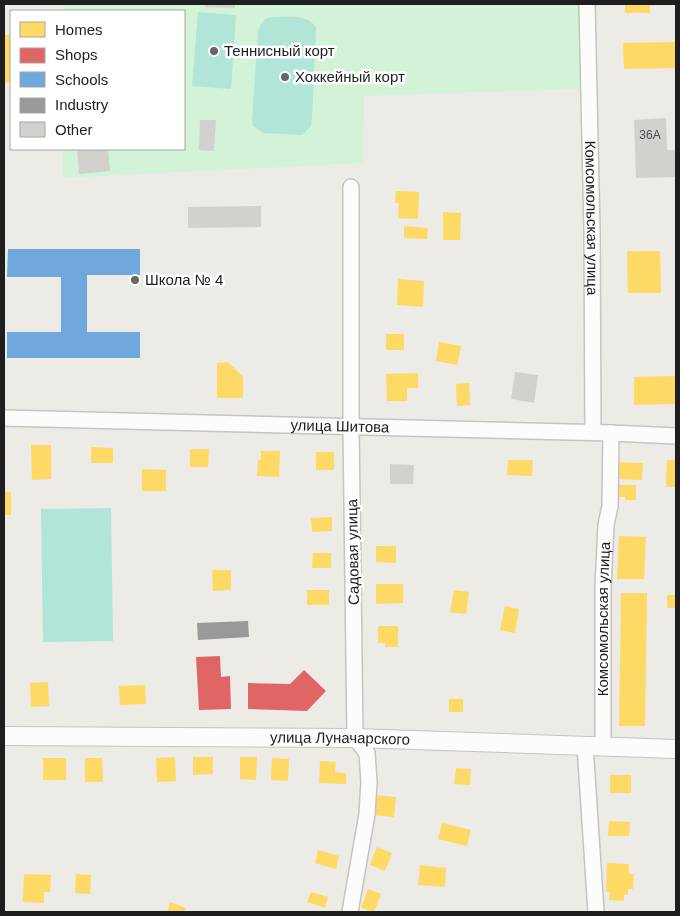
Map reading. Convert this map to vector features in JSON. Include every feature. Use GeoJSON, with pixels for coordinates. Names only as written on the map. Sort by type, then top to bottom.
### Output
{"type":"FeatureCollection","features":[{"type":"Feature","properties":{"kind":"street","name":"Комсомольская улица"},"geometry":{"type":"LineString","coordinates":[[587,4],[592,232],[593,432]]}},
{"type":"Feature","properties":{"kind":"street","name":"Садовая улица"},"geometry":{"type":"LineString","coordinates":[[351,186],[351,426],[355,738]]}},
{"type":"Feature","properties":{"kind":"street","name":"улица Шитова"},"geometry":{"type":"LineString","coordinates":[[4,418],[593,432],[676,436]]}},
{"type":"Feature","properties":{"kind":"street","name":"Комсомольская улица"},"geometry":{"type":"LineString","coordinates":[[596,912],[594,745],[606,525],[610,506],[611,433]]}},
{"type":"Feature","properties":{"kind":"street","name":"улица Луначарского"},"geometry":{"type":"LineString","coordinates":[[4,736],[355,738],[676,749]]}},
{"type":"Feature","properties":{"kind":"street"},"geometry":{"type":"LineString","coordinates":[[350,912],[367,814],[369,782],[367,753],[355,738]]}},
{"type":"Feature","properties":{"kind":"green space"},"geometry":{"type":"Polygon","coordinates":[[[63,4],[581,4],[581,89],[364,96],[363,163],[63,178],[63,150],[185,150],[185,10],[63,10],[63,4]]]}},
{"type":"Feature","properties":{"kind":"green space","name":"Теннисный корт"},"geometry":{"type":"Polygon","coordinates":[[[198,12],[236,15],[231,89],[192,86],[198,12]]]}},
{"type":"Feature","properties":{"kind":"green space","name":"Хоккейный корт"},"geometry":{"type":"Polygon","coordinates":[[[289,16],[301,18],[316,27],[312,119],[311,126],[302,135],[263,133],[253,126],[258,31],[264,20],[270,17],[289,16]]]}},
{"type":"Feature","properties":{"kind":"green space"},"geometry":{"type":"Polygon","coordinates":[[[111,508],[113,641],[43,642],[41,509],[111,508]]]}},
{"type":"Feature","properties":{"kind":"building: Homes"},"geometry":{"type":"Polygon","coordinates":[[[625,4],[650,4],[650,13],[625,13],[625,4]]]}},
{"type":"Feature","properties":{"kind":"building: Homes"},"geometry":{"type":"Polygon","coordinates":[[[4,35],[10,35],[10,82],[4,83],[4,35]]]}},
{"type":"Feature","properties":{"kind":"building: Homes"},"geometry":{"type":"Polygon","coordinates":[[[676,42],[676,68],[624,69],[623,43],[676,42]]]}},
{"type":"Feature","properties":{"kind":"building: Homes"},"geometry":{"type":"Polygon","coordinates":[[[396,191],[419,192],[418,219],[398,218],[399,203],[395,203],[396,191]]]}},
{"type":"Feature","properties":{"kind":"building: Homes"},"geometry":{"type":"Polygon","coordinates":[[[443,212],[461,213],[460,240],[443,240],[443,212]]]}},
{"type":"Feature","properties":{"kind":"building: Homes"},"geometry":{"type":"Polygon","coordinates":[[[404,226],[428,228],[427,239],[404,238],[404,226]]]}},
{"type":"Feature","properties":{"kind":"building: Homes"},"geometry":{"type":"Polygon","coordinates":[[[627,251],[660,251],[661,293],[628,293],[627,251]]]}},
{"type":"Feature","properties":{"kind":"building: Homes"},"geometry":{"type":"Polygon","coordinates":[[[398,279],[424,281],[423,307],[397,305],[398,279]]]}},
{"type":"Feature","properties":{"kind":"building: Homes"},"geometry":{"type":"Polygon","coordinates":[[[386,334],[404,334],[404,350],[386,350],[386,334]]]}},
{"type":"Feature","properties":{"kind":"building: Homes"},"geometry":{"type":"Polygon","coordinates":[[[439,342],[461,346],[457,365],[436,361],[439,342]]]}},
{"type":"Feature","properties":{"kind":"building: Homes"},"geometry":{"type":"Polygon","coordinates":[[[228,362],[243,377],[243,398],[217,398],[217,363],[228,362]]]}},
{"type":"Feature","properties":{"kind":"building: Homes"},"geometry":{"type":"Polygon","coordinates":[[[418,373],[418,388],[407,388],[407,401],[387,401],[386,374],[418,373]]]}},
{"type":"Feature","properties":{"kind":"building: Homes"},"geometry":{"type":"Polygon","coordinates":[[[675,376],[675,404],[634,405],[634,377],[675,376]]]}},
{"type":"Feature","properties":{"kind":"building: Homes"},"geometry":{"type":"Polygon","coordinates":[[[469,383],[470,405],[457,406],[456,384],[469,383]]]}},
{"type":"Feature","properties":{"kind":"building: Homes"},"geometry":{"type":"Polygon","coordinates":[[[31,445],[51,445],[51,479],[32,480],[31,445]]]}},
{"type":"Feature","properties":{"kind":"building: Homes"},"geometry":{"type":"Polygon","coordinates":[[[91,447],[113,448],[113,463],[91,463],[91,447]]]}},
{"type":"Feature","properties":{"kind":"building: Homes"},"geometry":{"type":"Polygon","coordinates":[[[190,449],[209,449],[208,467],[190,467],[190,449]]]}},
{"type":"Feature","properties":{"kind":"building: Homes"},"geometry":{"type":"Polygon","coordinates":[[[261,451],[280,451],[279,477],[257,476],[258,460],[261,460],[261,451]]]}},
{"type":"Feature","properties":{"kind":"building: Homes"},"geometry":{"type":"Polygon","coordinates":[[[316,452],[334,452],[334,470],[316,470],[316,452]]]}},
{"type":"Feature","properties":{"kind":"building: Homes"},"geometry":{"type":"Polygon","coordinates":[[[508,460],[533,460],[532,476],[507,475],[508,460]]]}},
{"type":"Feature","properties":{"kind":"building: Homes"},"geometry":{"type":"Polygon","coordinates":[[[667,460],[676,460],[676,487],[666,487],[667,460]]]}},
{"type":"Feature","properties":{"kind":"building: Homes"},"geometry":{"type":"Polygon","coordinates":[[[616,462],[643,463],[642,480],[616,479],[616,462]]]}},
{"type":"Feature","properties":{"kind":"building: Homes"},"geometry":{"type":"Polygon","coordinates":[[[142,469],[166,470],[166,491],[142,491],[142,469]]]}},
{"type":"Feature","properties":{"kind":"building: Homes"},"geometry":{"type":"Polygon","coordinates":[[[615,485],[636,485],[636,500],[625,500],[625,497],[615,497],[615,485]]]}},
{"type":"Feature","properties":{"kind":"building: Homes"},"geometry":{"type":"Polygon","coordinates":[[[4,492],[11,492],[11,515],[4,515],[4,492]]]}},
{"type":"Feature","properties":{"kind":"building: Homes"},"geometry":{"type":"Polygon","coordinates":[[[332,517],[332,531],[312,532],[311,518],[332,517]]]}},
{"type":"Feature","properties":{"kind":"building: Homes"},"geometry":{"type":"Polygon","coordinates":[[[619,536],[646,537],[644,579],[617,579],[619,536]]]}},
{"type":"Feature","properties":{"kind":"building: Homes"},"geometry":{"type":"Polygon","coordinates":[[[376,546],[396,546],[396,563],[376,562],[376,546]]]}},
{"type":"Feature","properties":{"kind":"building: Homes"},"geometry":{"type":"Polygon","coordinates":[[[313,553],[331,553],[331,568],[312,568],[313,553]]]}},
{"type":"Feature","properties":{"kind":"building: Homes"},"geometry":{"type":"Polygon","coordinates":[[[212,570],[231,570],[231,590],[213,591],[212,570]]]}},
{"type":"Feature","properties":{"kind":"building: Homes"},"geometry":{"type":"Polygon","coordinates":[[[376,584],[403,584],[403,603],[376,604],[376,584]]]}},
{"type":"Feature","properties":{"kind":"building: Homes"},"geometry":{"type":"Polygon","coordinates":[[[307,590],[329,590],[329,605],[307,605],[307,590]]]}},
{"type":"Feature","properties":{"kind":"building: Homes"},"geometry":{"type":"Polygon","coordinates":[[[454,590],[469,592],[466,614],[450,612],[454,590]]]}},
{"type":"Feature","properties":{"kind":"building: Homes"},"geometry":{"type":"Polygon","coordinates":[[[621,593],[647,593],[645,726],[619,726],[621,593]]]}},
{"type":"Feature","properties":{"kind":"building: Homes"},"geometry":{"type":"Polygon","coordinates":[[[667,595],[676,595],[676,608],[667,608],[667,595]]]}},
{"type":"Feature","properties":{"kind":"building: Homes"},"geometry":{"type":"Polygon","coordinates":[[[505,606],[519,609],[515,633],[500,630],[505,606]]]}},
{"type":"Feature","properties":{"kind":"building: Homes"},"geometry":{"type":"Polygon","coordinates":[[[378,626],[398,626],[398,647],[385,647],[385,643],[378,643],[378,626]]]}},
{"type":"Feature","properties":{"kind":"building: Homes"},"geometry":{"type":"Polygon","coordinates":[[[48,682],[49,706],[31,707],[30,683],[48,682]]]}},
{"type":"Feature","properties":{"kind":"building: Homes"},"geometry":{"type":"Polygon","coordinates":[[[145,685],[146,704],[120,705],[119,686],[145,685]]]}},
{"type":"Feature","properties":{"kind":"building: Homes"},"geometry":{"type":"Polygon","coordinates":[[[449,699],[463,699],[463,712],[449,712],[449,699]]]}},
{"type":"Feature","properties":{"kind":"building: Homes"},"geometry":{"type":"Polygon","coordinates":[[[175,757],[176,781],[157,782],[156,758],[175,757]]]}},
{"type":"Feature","properties":{"kind":"building: Homes"},"geometry":{"type":"Polygon","coordinates":[[[193,757],[213,757],[213,774],[193,775],[193,757]]]}},
{"type":"Feature","properties":{"kind":"building: Homes"},"geometry":{"type":"Polygon","coordinates":[[[240,757],[257,757],[256,780],[240,779],[240,757]]]}},
{"type":"Feature","properties":{"kind":"building: Homes"},"geometry":{"type":"Polygon","coordinates":[[[43,758],[66,758],[66,780],[43,780],[43,758]]]}},
{"type":"Feature","properties":{"kind":"building: Homes"},"geometry":{"type":"Polygon","coordinates":[[[85,758],[102,758],[103,782],[85,782],[85,758]]]}},
{"type":"Feature","properties":{"kind":"building: Homes"},"geometry":{"type":"Polygon","coordinates":[[[272,758],[289,759],[288,781],[271,780],[272,758]]]}},
{"type":"Feature","properties":{"kind":"building: Homes"},"geometry":{"type":"Polygon","coordinates":[[[320,761],[336,762],[335,772],[346,773],[346,784],[319,783],[320,761]]]}},
{"type":"Feature","properties":{"kind":"building: Homes"},"geometry":{"type":"Polygon","coordinates":[[[456,768],[471,769],[470,785],[454,784],[456,768]]]}},
{"type":"Feature","properties":{"kind":"building: Homes"},"geometry":{"type":"Polygon","coordinates":[[[610,775],[631,775],[631,793],[610,793],[610,775]]]}},
{"type":"Feature","properties":{"kind":"building: Homes"},"geometry":{"type":"Polygon","coordinates":[[[375,795],[396,797],[394,817],[372,815],[375,795]]]}},
{"type":"Feature","properties":{"kind":"building: Homes"},"geometry":{"type":"Polygon","coordinates":[[[609,821],[630,822],[629,836],[608,836],[609,821]]]}},
{"type":"Feature","properties":{"kind":"building: Homes"},"geometry":{"type":"Polygon","coordinates":[[[442,823],[471,830],[467,846],[438,839],[442,823]]]}},
{"type":"Feature","properties":{"kind":"building: Homes"},"geometry":{"type":"Polygon","coordinates":[[[377,847],[392,853],[385,871],[370,865],[377,847]]]}},
{"type":"Feature","properties":{"kind":"building: Homes"},"geometry":{"type":"Polygon","coordinates":[[[318,850],[339,856],[336,869],[315,863],[318,850]]]}},
{"type":"Feature","properties":{"kind":"building: Homes"},"geometry":{"type":"Polygon","coordinates":[[[607,863],[629,864],[629,874],[634,874],[633,889],[628,889],[628,895],[624,894],[624,901],[609,900],[610,892],[606,892],[607,863]]]}},
{"type":"Feature","properties":{"kind":"building: Homes"},"geometry":{"type":"Polygon","coordinates":[[[420,865],[446,868],[445,887],[418,885],[420,865]]]}},
{"type":"Feature","properties":{"kind":"building: Homes"},"geometry":{"type":"Polygon","coordinates":[[[24,874],[51,875],[50,892],[44,892],[44,903],[23,902],[24,874]]]}},
{"type":"Feature","properties":{"kind":"building: Homes"},"geometry":{"type":"Polygon","coordinates":[[[76,874],[91,875],[90,894],[75,893],[76,874]]]}},
{"type":"Feature","properties":{"kind":"building: Homes"},"geometry":{"type":"Polygon","coordinates":[[[368,889],[381,894],[374,912],[361,908],[368,889]]]}},
{"type":"Feature","properties":{"kind":"building: Homes"},"geometry":{"type":"Polygon","coordinates":[[[311,892],[328,897],[325,908],[307,902],[311,892]]]}},
{"type":"Feature","properties":{"kind":"building: Homes"},"geometry":{"type":"Polygon","coordinates":[[[170,902],[186,908],[184,912],[167,912],[170,902]]]}},
{"type":"Feature","properties":{"kind":"building: Shops"},"geometry":{"type":"Polygon","coordinates":[[[220,656],[221,677],[230,676],[231,709],[199,710],[196,657],[220,656]]]}},
{"type":"Feature","properties":{"kind":"building: Shops"},"geometry":{"type":"Polygon","coordinates":[[[304,670],[326,691],[307,711],[248,709],[248,683],[290,684],[304,670]]]}},
{"type":"Feature","properties":{"kind":"building: Schools"},"geometry":{"type":"Polygon","coordinates":[[[8,249],[140,249],[140,275],[87,275],[87,332],[140,332],[140,358],[7,358],[7,332],[61,332],[61,277],[7,277],[8,249]]]}},
{"type":"Feature","properties":{"kind":"building: Industry"},"geometry":{"type":"Polygon","coordinates":[[[248,621],[249,637],[198,640],[197,623],[248,621]]]}},
{"type":"Feature","properties":{"kind":"building: Other"},"geometry":{"type":"Polygon","coordinates":[[[205,4],[235,4],[235,8],[205,7],[205,4]]]}},
{"type":"Feature","properties":{"kind":"building: Other"},"geometry":{"type":"Polygon","coordinates":[[[666,118],[667,150],[676,150],[676,177],[636,178],[634,120],[666,118]]]}},
{"type":"Feature","properties":{"kind":"building: Other"},"geometry":{"type":"Polygon","coordinates":[[[200,120],[216,120],[214,151],[199,150],[200,120]]]}},
{"type":"Feature","properties":{"kind":"building: Other"},"geometry":{"type":"Polygon","coordinates":[[[77,150],[108,150],[110,171],[79,174],[77,150]]]}},
{"type":"Feature","properties":{"kind":"building: Other"},"geometry":{"type":"Polygon","coordinates":[[[261,206],[261,227],[188,228],[188,207],[261,206]]]}},
{"type":"Feature","properties":{"kind":"building: Other"},"geometry":{"type":"Polygon","coordinates":[[[515,372],[538,375],[534,403],[511,399],[515,372]]]}},
{"type":"Feature","properties":{"kind":"building: Other"},"geometry":{"type":"Polygon","coordinates":[[[390,464],[414,465],[413,484],[390,484],[390,464]]]}},
{"type":"Feature","properties":{"kind":"place","name":"Теннисный корт"},"geometry":{"type":"Point","coordinates":[214,51]}},
{"type":"Feature","properties":{"kind":"place","name":"Хоккейный корт"},"geometry":{"type":"Point","coordinates":[285,77]}},
{"type":"Feature","properties":{"kind":"place","name":"Школа № 4"},"geometry":{"type":"Point","coordinates":[135,280]}}]}
